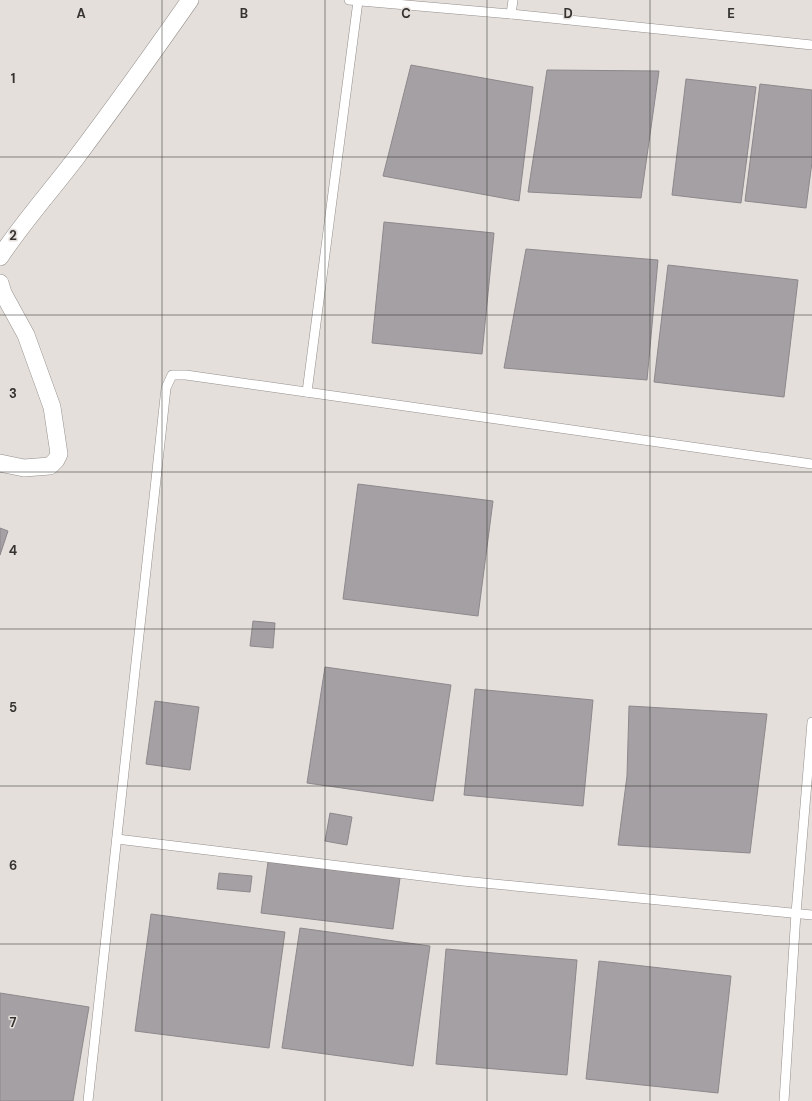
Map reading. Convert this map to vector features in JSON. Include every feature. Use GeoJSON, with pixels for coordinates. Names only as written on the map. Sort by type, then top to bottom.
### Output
{"type":"FeatureCollection","features":[{"type":"Feature","properties":{"kind":"street"},"geometry":{"type":"LineString","coordinates":[[0,257],[122,98],[190,0]]}},
{"type":"Feature","properties":{"kind":"street"},"geometry":{"type":"LineString","coordinates":[[0,283],[3,293],[26,335],[52,407],[59,454],[50,466],[24,468],[0,463]]}},
{"type":"Feature","properties":{"kind":"lane"},"geometry":{"type":"LineString","coordinates":[[308,392],[353,0],[511,14],[812,45]]}},
{"type":"Feature","properties":{"kind":"lane"},"geometry":{"type":"LineString","coordinates":[[511,14],[512,0]]}},
{"type":"Feature","properties":{"kind":"lane"},"geometry":{"type":"LineString","coordinates":[[88,1101],[166,388],[172,375],[308,392],[812,464]]}},
{"type":"Feature","properties":{"kind":"lane"},"geometry":{"type":"LineString","coordinates":[[784,1101],[796,913],[812,722]]}},
{"type":"Feature","properties":{"kind":"lane"},"geometry":{"type":"LineString","coordinates":[[117,839],[463,881],[812,915]]}},
{"type":"Feature","properties":{"kind":"building"},"geometry":{"type":"Polygon","coordinates":[[[411,65],[533,87],[519,201],[383,176],[411,65]]]}},
{"type":"Feature","properties":{"kind":"building"},"geometry":{"type":"Polygon","coordinates":[[[547,70],[659,71],[641,198],[528,192],[547,70]]]}},
{"type":"Feature","properties":{"kind":"building"},"geometry":{"type":"Polygon","coordinates":[[[686,79],[756,87],[741,203],[672,195],[686,79]]]}},
{"type":"Feature","properties":{"kind":"building"},"geometry":{"type":"Polygon","coordinates":[[[760,84],[812,90],[812,162],[806,208],[745,201],[760,84]]]}},
{"type":"Feature","properties":{"kind":"building"},"geometry":{"type":"Polygon","coordinates":[[[384,222],[494,233],[482,354],[372,343],[384,222]]]}},
{"type":"Feature","properties":{"kind":"building"},"geometry":{"type":"Polygon","coordinates":[[[526,249],[658,260],[647,380],[504,368],[526,249]]]}},
{"type":"Feature","properties":{"kind":"building"},"geometry":{"type":"Polygon","coordinates":[[[668,265],[798,280],[784,397],[654,382],[668,265]]]}},
{"type":"Feature","properties":{"kind":"building"},"geometry":{"type":"Polygon","coordinates":[[[358,484],[493,501],[478,616],[343,599],[358,484]]]}},
{"type":"Feature","properties":{"kind":"building"},"geometry":{"type":"Polygon","coordinates":[[[0,528],[8,531],[0,555],[0,528]]]}},
{"type":"Feature","properties":{"kind":"building"},"geometry":{"type":"Polygon","coordinates":[[[253,621],[275,623],[273,648],[250,646],[253,621]]]}},
{"type":"Feature","properties":{"kind":"building"},"geometry":{"type":"Polygon","coordinates":[[[325,667],[451,685],[433,801],[307,783],[325,667]]]}},
{"type":"Feature","properties":{"kind":"building"},"geometry":{"type":"Polygon","coordinates":[[[475,689],[593,700],[583,806],[464,795],[475,689]]]}},
{"type":"Feature","properties":{"kind":"building"},"geometry":{"type":"Polygon","coordinates":[[[155,701],[199,707],[190,770],[146,764],[155,701]]]}},
{"type":"Feature","properties":{"kind":"building"},"geometry":{"type":"Polygon","coordinates":[[[629,706],[767,714],[750,853],[618,845],[627,776],[629,706]]]}},
{"type":"Feature","properties":{"kind":"building"},"geometry":{"type":"Polygon","coordinates":[[[330,813],[352,817],[347,845],[325,841],[330,813]]]}},
{"type":"Feature","properties":{"kind":"building"},"geometry":{"type":"Polygon","coordinates":[[[268,862],[400,878],[393,929],[261,913],[268,862]]]}},
{"type":"Feature","properties":{"kind":"building"},"geometry":{"type":"Polygon","coordinates":[[[219,873],[252,876],[250,892],[217,889],[219,873]]]}},
{"type":"Feature","properties":{"kind":"building"},"geometry":{"type":"Polygon","coordinates":[[[151,914],[285,932],[269,1048],[135,1031],[151,914]]]}},
{"type":"Feature","properties":{"kind":"building"},"geometry":{"type":"Polygon","coordinates":[[[300,928],[430,946],[413,1066],[282,1048],[300,928]]]}},
{"type":"Feature","properties":{"kind":"building"},"geometry":{"type":"Polygon","coordinates":[[[446,949],[577,960],[567,1075],[436,1064],[446,949]]]}},
{"type":"Feature","properties":{"kind":"building"},"geometry":{"type":"Polygon","coordinates":[[[599,961],[731,976],[718,1093],[586,1079],[599,961]]]}},
{"type":"Feature","properties":{"kind":"building"},"geometry":{"type":"Polygon","coordinates":[[[0,993],[89,1007],[73,1101],[0,1101],[0,993]]]}}]}
